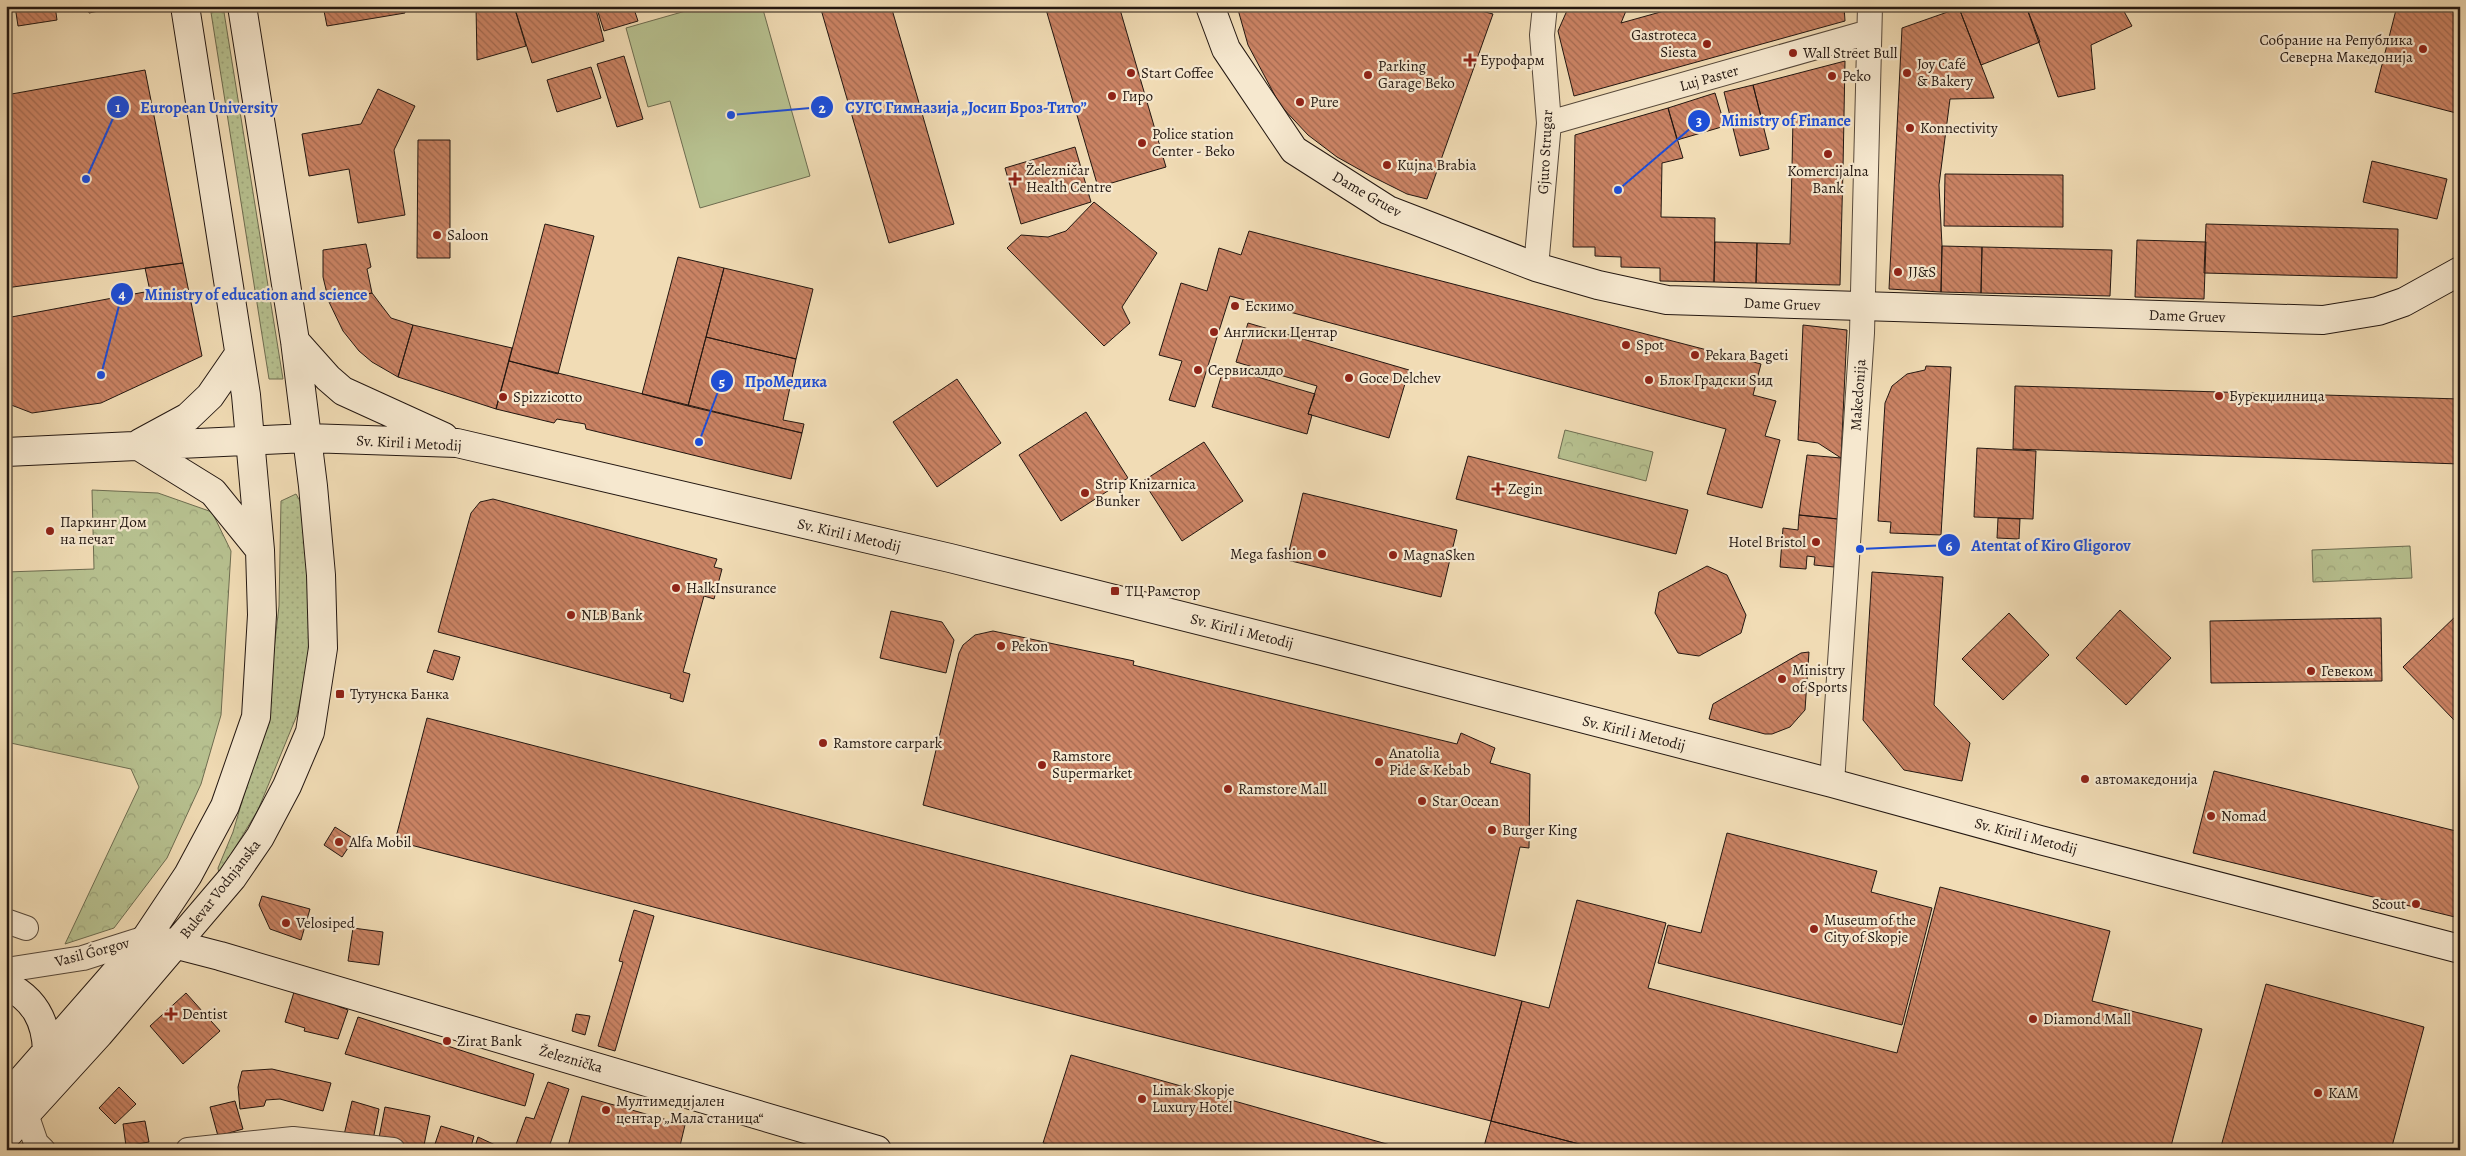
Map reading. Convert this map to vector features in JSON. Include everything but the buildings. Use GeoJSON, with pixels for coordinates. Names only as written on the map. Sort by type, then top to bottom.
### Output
{"type":"FeatureCollection","features":[{"type":"Feature","properties":{"kind":"street","name":"Bulevar Vodnjanska"},"geometry":{"type":"LineString","coordinates":[[6,1136],[16,1106],[46,1051],[146,938],[188,875],[225,806],[256,717],[262,615],[260,550],[251,442],[185,6]]}},
{"type":"Feature","properties":{"kind":"street","name":"Bulevar Vodnjanska"},"geometry":{"type":"LineString","coordinates":[[16,1106],[177,944],[232,878],[260,838],[310,732],[323,648],[321,576],[295,341],[242,6]]}},
{"type":"Feature","properties":{"kind":"street","name":"Dame Gruev"},"geometry":{"type":"LineString","coordinates":[[1210,6],[1226,49],[1294,150],[1388,210],[1536,267],[1598,286],[1667,300],[2323,320],[2378,311],[2396,305],[2432,288],[2460,271]]}},
{"type":"Feature","properties":{"kind":"street","name":"Gjuro Strugar"},"geometry":{"type":"LineString","coordinates":[[1536,267],[1549,123],[1542,35],[1545,6]]}},
{"type":"Feature","properties":{"kind":"street","name":"Makedonija"},"geometry":{"type":"LineString","coordinates":[[1832,782],[1860,372],[1870,6]]}},
{"type":"Feature","properties":{"kind":"street","name":"Luj Paster"},"geometry":{"type":"LineString","coordinates":[[1549,123],[1869,32]]}},
{"type":"Feature","properties":{"kind":"street"},"geometry":{"type":"LineString","coordinates":[[295,341],[328,378],[343,391],[457,443]]}},
{"type":"Feature","properties":{"kind":"street"},"geometry":{"type":"LineString","coordinates":[[239,354],[210,396],[188,417],[137,445],[212,492],[260,550]]}},
{"type":"Feature","properties":{"kind":"street","name":"Sv. Kiril i Metodij"},"geometry":{"type":"LineString","coordinates":[[6,452],[307,438],[457,443],[960,561],[1832,782],[2040,840],[2460,949]]}},
{"type":"Feature","properties":{"kind":"street","name":"Vasil Ǵorgov"},"geometry":{"type":"LineString","coordinates":[[6,970],[83,958],[146,938],[177,944]]}},
{"type":"Feature","properties":{"kind":"street","name":"Železnička"},"geometry":{"type":"LineString","coordinates":[[177,944],[878,1150]]}},
{"type":"Feature","properties":{"kind":"street"},"geometry":{"type":"LineString","coordinates":[[6,985],[24,996],[36,1008],[46,1029],[46,1051]]}},
{"type":"Feature","properties":{"kind":"street"},"geometry":{"type":"LineString","coordinates":[[16,1106],[36,1142],[43,1150]]}},
{"type":"Feature","properties":{"kind":"street"},"geometry":{"type":"LineString","coordinates":[[188,1150],[293,1139],[393,1150]]}},
{"type":"Feature","properties":{"kind":"green space"},"geometry":{"type":"Polygon","coordinates":[[[210,6],[223,6],[283,379],[269,379],[210,6]]]}},
{"type":"Feature","properties":{"kind":"green space"},"geometry":{"type":"Polygon","coordinates":[[[703,6],[762,6],[810,176],[700,208],[670,101],[648,107],[626,28],[703,6]]]}},
{"type":"Feature","properties":{"kind":"green space"},"geometry":{"type":"Polygon","coordinates":[[[1565,430],[1653,452],[1646,481],[1558,458],[1565,430]]]}},
{"type":"Feature","properties":{"kind":"green space"},"geometry":{"type":"Polygon","coordinates":[[[92,490],[158,493],[212,512],[231,551],[221,715],[201,784],[167,858],[114,928],[65,944],[139,787],[131,769],[6,742],[6,572],[94,569],[92,490]]]}},
{"type":"Feature","properties":{"kind":"green space"},"geometry":{"type":"Polygon","coordinates":[[[296,494],[303,506],[310,558],[310,652],[297,715],[258,810],[219,874],[218,868],[233,832],[266,720],[279,606],[281,501],[296,494]]]}},
{"type":"Feature","properties":{"kind":"green space"},"geometry":{"type":"Polygon","coordinates":[[[2410,546],[2412,578],[2313,582],[2312,550],[2410,546]]]}},
{"type":"Feature","properties":{"kind":"place","name":"Gastroteca Siesta"},"geometry":{"type":"Point","coordinates":[1707,44]}},
{"type":"Feature","properties":{"kind":"place","name":"Собрание на Република Северна Македонија"},"geometry":{"type":"Point","coordinates":[2423,49]}},
{"type":"Feature","properties":{"kind":"place","name":"Wall Street Bull"},"geometry":{"type":"Point","coordinates":[1793,53]}},
{"type":"Feature","properties":{"kind":"place","name":"Еурофарм"},"geometry":{"type":"Point","coordinates":[1470,60]}},
{"type":"Feature","properties":{"kind":"place","name":"Start Coffee"},"geometry":{"type":"Point","coordinates":[1131,73]}},
{"type":"Feature","properties":{"kind":"place","name":"Joy Café & Bakery"},"geometry":{"type":"Point","coordinates":[1907,73]}},
{"type":"Feature","properties":{"kind":"place","name":"Parking Garage Beko"},"geometry":{"type":"Point","coordinates":[1368,75]}},
{"type":"Feature","properties":{"kind":"place","name":"Peko"},"geometry":{"type":"Point","coordinates":[1832,76]}},
{"type":"Feature","properties":{"kind":"place","name":"Гиро"},"geometry":{"type":"Point","coordinates":[1112,96]}},
{"type":"Feature","properties":{"kind":"place","name":"Pure"},"geometry":{"type":"Point","coordinates":[1300,102]}},
{"type":"Feature","properties":{"kind":"place","name":"СУГС Гимназија „Јосип Броз-Тито”"},"geometry":{"type":"Point","coordinates":[731,115]}},
{"type":"Feature","properties":{"kind":"place","name":"Konnectivity"},"geometry":{"type":"Point","coordinates":[1910,128]}},
{"type":"Feature","properties":{"kind":"place","name":"Police station Center - Beko"},"geometry":{"type":"Point","coordinates":[1142,143]}},
{"type":"Feature","properties":{"kind":"place","name":"Komercijalna Bank"},"geometry":{"type":"Point","coordinates":[1828,154]}},
{"type":"Feature","properties":{"kind":"place","name":"Kujna Brabia"},"geometry":{"type":"Point","coordinates":[1387,165]}},
{"type":"Feature","properties":{"kind":"place","name":"European University"},"geometry":{"type":"Point","coordinates":[86,179]}},
{"type":"Feature","properties":{"kind":"place","name":"Železničar Health Centre"},"geometry":{"type":"Point","coordinates":[1015,179]}},
{"type":"Feature","properties":{"kind":"place","name":"Ministry of Finance"},"geometry":{"type":"Point","coordinates":[1618,190]}},
{"type":"Feature","properties":{"kind":"place","name":"Saloon"},"geometry":{"type":"Point","coordinates":[437,235]}},
{"type":"Feature","properties":{"kind":"place","name":"JJ&S"},"geometry":{"type":"Point","coordinates":[1898,272]}},
{"type":"Feature","properties":{"kind":"place","name":"Ескимо"},"geometry":{"type":"Point","coordinates":[1235,306]}},
{"type":"Feature","properties":{"kind":"place","name":"Англиски Центар"},"geometry":{"type":"Point","coordinates":[1214,332]}},
{"type":"Feature","properties":{"kind":"place","name":"Spot"},"geometry":{"type":"Point","coordinates":[1626,345]}},
{"type":"Feature","properties":{"kind":"place","name":"Pekara Bageti"},"geometry":{"type":"Point","coordinates":[1695,355]}},
{"type":"Feature","properties":{"kind":"place","name":"Сервисалдо"},"geometry":{"type":"Point","coordinates":[1198,370]}},
{"type":"Feature","properties":{"kind":"place","name":"Ministry of education and science"},"geometry":{"type":"Point","coordinates":[101,375]}},
{"type":"Feature","properties":{"kind":"place","name":"Goce Delchev"},"geometry":{"type":"Point","coordinates":[1349,378]}},
{"type":"Feature","properties":{"kind":"place","name":"Блок Градски Sид"},"geometry":{"type":"Point","coordinates":[1649,380]}},
{"type":"Feature","properties":{"kind":"place","name":"Бурекџилница"},"geometry":{"type":"Point","coordinates":[2219,396]}},
{"type":"Feature","properties":{"kind":"place","name":"Spizzicotto"},"geometry":{"type":"Point","coordinates":[503,397]}},
{"type":"Feature","properties":{"kind":"place","name":"ПроМедика"},"geometry":{"type":"Point","coordinates":[699,442]}},
{"type":"Feature","properties":{"kind":"place","name":"Zegin"},"geometry":{"type":"Point","coordinates":[1498,489]}},
{"type":"Feature","properties":{"kind":"place","name":"Strip Knizarnica Bunker"},"geometry":{"type":"Point","coordinates":[1085,493]}},
{"type":"Feature","properties":{"kind":"place","name":"Паркинг Дом на печат"},"geometry":{"type":"Point","coordinates":[50,531]}},
{"type":"Feature","properties":{"kind":"place","name":"Hotel Bristol"},"geometry":{"type":"Point","coordinates":[1816,542]}},
{"type":"Feature","properties":{"kind":"place","name":"Atentat of Kiro Gligorov"},"geometry":{"type":"Point","coordinates":[1860,549]}},
{"type":"Feature","properties":{"kind":"place","name":"Mega fashion"},"geometry":{"type":"Point","coordinates":[1322,554]}},
{"type":"Feature","properties":{"kind":"place","name":"MagnaSken"},"geometry":{"type":"Point","coordinates":[1393,555]}},
{"type":"Feature","properties":{"kind":"place","name":"HalkInsurance"},"geometry":{"type":"Point","coordinates":[676,588]}},
{"type":"Feature","properties":{"kind":"place","name":"ТЦ Рамстор"},"geometry":{"type":"Point","coordinates":[1115,591]}},
{"type":"Feature","properties":{"kind":"place","name":"NLB Bank"},"geometry":{"type":"Point","coordinates":[571,615]}},
{"type":"Feature","properties":{"kind":"place","name":"Pekon"},"geometry":{"type":"Point","coordinates":[1001,646]}},
{"type":"Feature","properties":{"kind":"place","name":"Гевеком"},"geometry":{"type":"Point","coordinates":[2311,671]}},
{"type":"Feature","properties":{"kind":"place","name":"Ministry of Sports"},"geometry":{"type":"Point","coordinates":[1782,679]}},
{"type":"Feature","properties":{"kind":"place","name":"Тутунска Банка"},"geometry":{"type":"Point","coordinates":[340,694]}},
{"type":"Feature","properties":{"kind":"place","name":"Ramstore carpark"},"geometry":{"type":"Point","coordinates":[823,743]}},
{"type":"Feature","properties":{"kind":"place","name":"Anatolia Pide & Kebab"},"geometry":{"type":"Point","coordinates":[1379,762]}},
{"type":"Feature","properties":{"kind":"place","name":"Ramstore Supermarket"},"geometry":{"type":"Point","coordinates":[1042,765]}},
{"type":"Feature","properties":{"kind":"place","name":"автомакедонија"},"geometry":{"type":"Point","coordinates":[2085,779]}},
{"type":"Feature","properties":{"kind":"place","name":"Ramstore Mall"},"geometry":{"type":"Point","coordinates":[1228,789]}},
{"type":"Feature","properties":{"kind":"place","name":"Star Ocean"},"geometry":{"type":"Point","coordinates":[1422,801]}},
{"type":"Feature","properties":{"kind":"place","name":"Nomad"},"geometry":{"type":"Point","coordinates":[2211,816]}},
{"type":"Feature","properties":{"kind":"place","name":"Burger King"},"geometry":{"type":"Point","coordinates":[1492,830]}},
{"type":"Feature","properties":{"kind":"place","name":"Alfa Mobil"},"geometry":{"type":"Point","coordinates":[339,842]}},
{"type":"Feature","properties":{"kind":"place","name":"Scout"},"geometry":{"type":"Point","coordinates":[2416,904]}},
{"type":"Feature","properties":{"kind":"place","name":"Velosiped"},"geometry":{"type":"Point","coordinates":[286,923]}},
{"type":"Feature","properties":{"kind":"place","name":"Museum of the City of Skopje"},"geometry":{"type":"Point","coordinates":[1814,929]}},
{"type":"Feature","properties":{"kind":"place","name":"Dentist"},"geometry":{"type":"Point","coordinates":[171,1014]}},
{"type":"Feature","properties":{"kind":"place","name":"Diamond Mall"},"geometry":{"type":"Point","coordinates":[2033,1019]}},
{"type":"Feature","properties":{"kind":"place","name":"Zirat Bank"},"geometry":{"type":"Point","coordinates":[447,1041]}},
{"type":"Feature","properties":{"kind":"place","name":"KAM"},"geometry":{"type":"Point","coordinates":[2318,1093]}},
{"type":"Feature","properties":{"kind":"place","name":"Limak Skopje Luxury Hotel"},"geometry":{"type":"Point","coordinates":[1142,1099]}},
{"type":"Feature","properties":{"kind":"place","name":"Мултимедијален центар „Мала станица“"},"geometry":{"type":"Point","coordinates":[606,1110]}}]}
